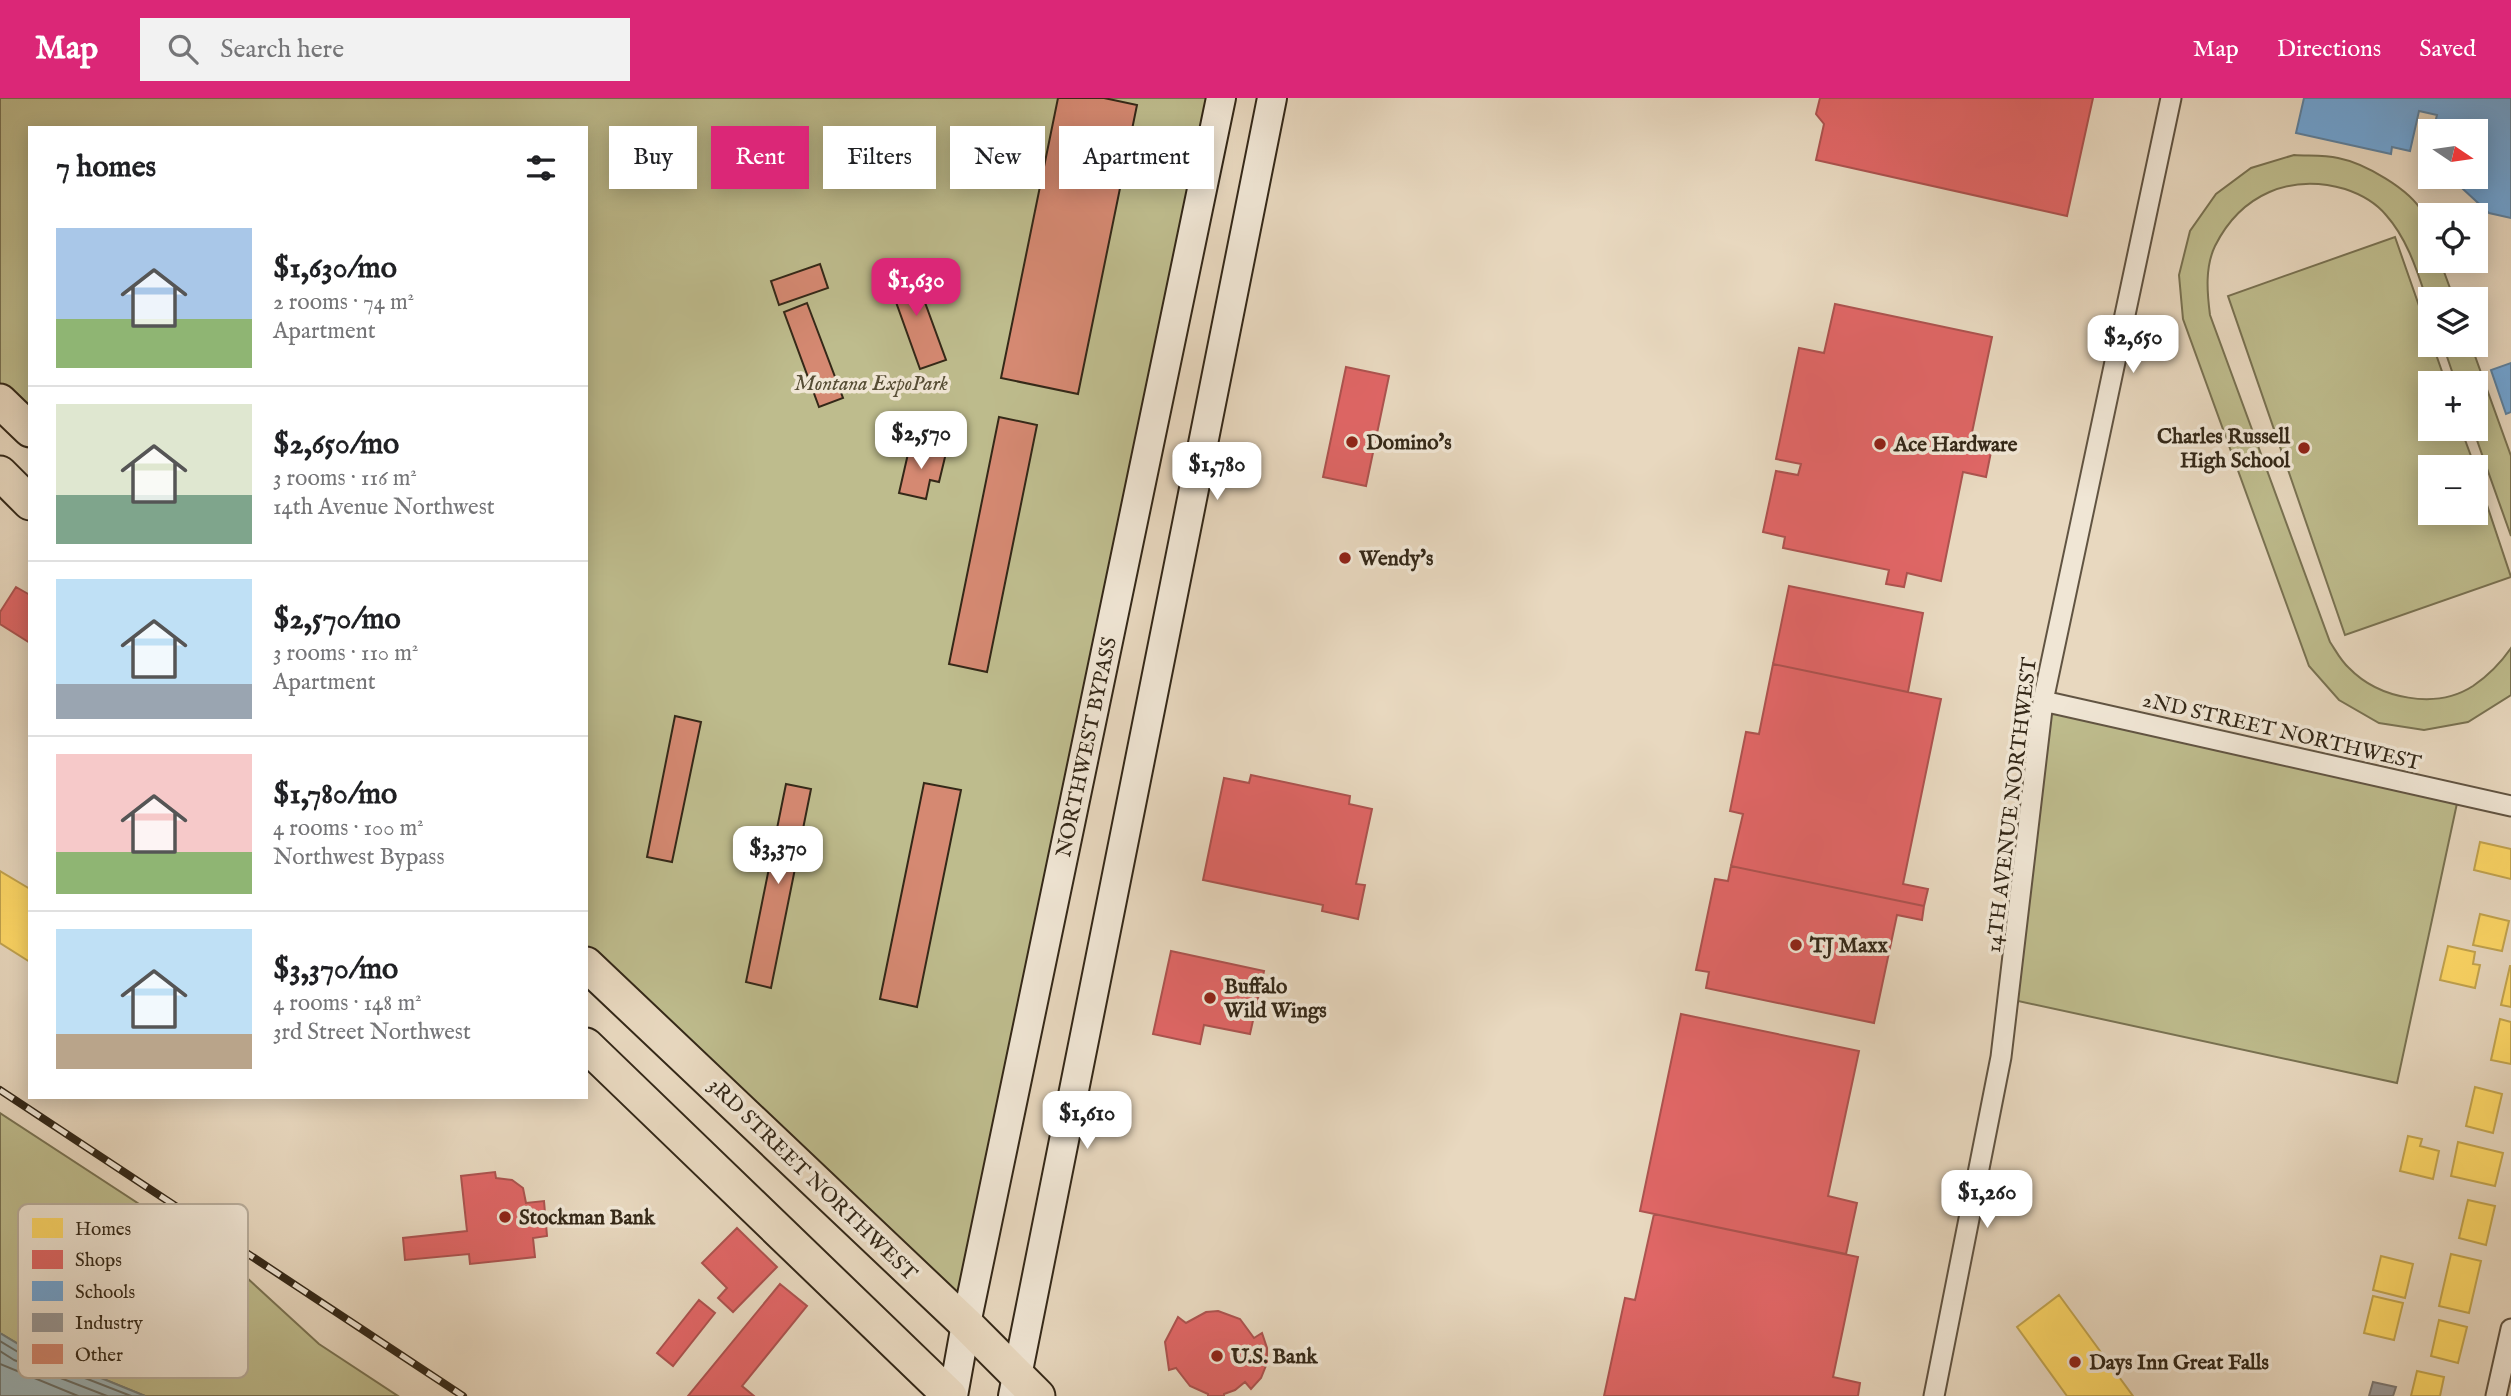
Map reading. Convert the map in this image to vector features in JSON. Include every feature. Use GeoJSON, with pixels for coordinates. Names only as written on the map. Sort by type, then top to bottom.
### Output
{"type":"FeatureCollection","features":[{"type":"Feature","properties":{"kind":"highway"},"geometry":{"type":"LineString","coordinates":[[0,401],[28,428]]}},
{"type":"Feature","properties":{"kind":"highway"},"geometry":{"type":"LineString","coordinates":[[0,473],[28,501]]}},
{"type":"Feature","properties":{"kind":"highway","name":"3RD STREET NORTHWEST"},"geometry":{"type":"LineString","coordinates":[[588,966],[966,1324],[1023,1389]]}},
{"type":"Feature","properties":{"kind":"highway"},"geometry":{"type":"LineString","coordinates":[[588,1047],[952,1396]]}},
{"type":"Feature","properties":{"kind":"main road","name":"NORTHWEST BYPASS"},"geometry":{"type":"LineString","coordinates":[[952,1396],[1221,98]]}},
{"type":"Feature","properties":{"kind":"main road"},"geometry":{"type":"LineString","coordinates":[[1023,1389],[1272,98]]}},
{"type":"Feature","properties":{"kind":"street","name":"14TH AVENUE NORTHWEST"},"geometry":{"type":"LineString","coordinates":[[1934,1396],[2001,1057],[2043,701],[2171,98]]}},
{"type":"Feature","properties":{"kind":"street","name":"2ND STREET NORTHWEST"},"geometry":{"type":"LineString","coordinates":[[2043,701],[2511,806]]}},
{"type":"Feature","properties":{"kind":"street"},"geometry":{"type":"LineString","coordinates":[[2496,1396],[2511,1329]]}},
{"type":"Feature","properties":{"kind":"green space","name":"Montana ExpoPark"},"geometry":{"type":"Polygon","coordinates":[[[0,98],[1221,98],[1214,132],[1214,126],[1059,126],[1059,189],[1202,189],[966,1324],[588,965],[588,126],[28,126],[28,428],[0,401],[0,98]]]}},
{"type":"Feature","properties":{"kind":"green space"},"geometry":{"type":"Polygon","coordinates":[[[2294,155],[2338,158],[2360,165],[2385,178],[2418,206],[2418,273],[2408,249],[2386,215],[2362,196],[2345,189],[2306,184],[2287,186],[2270,192],[2239,213],[2215,246],[2208,271],[2210,315],[2330,642],[2346,665],[2361,679],[2392,694],[2408,698],[2442,698],[2479,682],[2511,648],[2511,695],[2468,722],[2424,730],[2379,723],[2339,700],[2309,666],[2183,319],[2179,275],[2190,231],[2216,194],[2251,168],[2294,155]]]}},
{"type":"Feature","properties":{"kind":"green space"},"geometry":{"type":"Polygon","coordinates":[[[2395,237],[2418,303],[2418,357],[2437,357],[2442,371],[2418,371],[2418,441],[2465,441],[2471,455],[2418,455],[2418,525],[2488,525],[2488,508],[2511,577],[2345,635],[2228,296],[2395,237]]]}},
{"type":"Feature","properties":{"kind":"green space"},"geometry":{"type":"Polygon","coordinates":[[[2418,273],[2444,273],[2450,287],[2423,287],[2418,273]]]}},
{"type":"Feature","properties":{"kind":"green space"},"geometry":{"type":"Polygon","coordinates":[[[2447,357],[2475,357],[2480,371],[2452,371],[2447,357]]]}},
{"type":"Feature","properties":{"kind":"green space"},"geometry":{"type":"Polygon","coordinates":[[[2488,392],[2511,456],[2511,536],[2488,471],[2488,455],[2482,455],[2477,441],[2488,441],[2488,392]]]}},
{"type":"Feature","properties":{"kind":"green space"},"geometry":{"type":"Polygon","coordinates":[[[2043,701],[2459,794],[2397,1083],[2009,999],[2043,701]]]}},
{"type":"Feature","properties":{"kind":"green space"},"geometry":{"type":"Polygon","coordinates":[[[0,1113],[139,1204],[18,1204],[18,1344],[0,1333],[0,1113]]]}},
{"type":"Feature","properties":{"kind":"green space"},"geometry":{"type":"Polygon","coordinates":[[[248,1279],[319,1344],[398,1396],[145,1396],[101,1378],[248,1378],[248,1279]]]}},
{"type":"Feature","properties":{"kind":"water"},"geometry":{"type":"Polygon","coordinates":[[[0,1333],[18,1344],[18,1378],[101,1378],[145,1396],[0,1396],[0,1333]]]}},
{"type":"Feature","properties":{"kind":"building: Homes"},"geometry":{"type":"Polygon","coordinates":[[[2480,842],[2511,849],[2511,879],[2474,870],[2480,842]]]}},
{"type":"Feature","properties":{"kind":"building: Homes"},"geometry":{"type":"Polygon","coordinates":[[[0,871],[28,888],[28,961],[0,943],[0,871]]]}},
{"type":"Feature","properties":{"kind":"building: Homes"},"geometry":{"type":"Polygon","coordinates":[[[2480,914],[2509,921],[2502,951],[2473,945],[2480,914]]]}},
{"type":"Feature","properties":{"kind":"building: Homes"},"geometry":{"type":"Polygon","coordinates":[[[2448,946],[2475,952],[2473,964],[2480,965],[2475,988],[2440,980],[2448,946]]]}},
{"type":"Feature","properties":{"kind":"building: Homes"},"geometry":{"type":"Polygon","coordinates":[[[2511,966],[2511,1007],[2501,1005],[2511,966]]]}},
{"type":"Feature","properties":{"kind":"building: Homes"},"geometry":{"type":"Polygon","coordinates":[[[2500,1019],[2511,1022],[2511,1064],[2491,1060],[2500,1019]]]}},
{"type":"Feature","properties":{"kind":"building: Homes"},"geometry":{"type":"Polygon","coordinates":[[[2475,1087],[2502,1094],[2493,1133],[2466,1126],[2475,1087]]]}},
{"type":"Feature","properties":{"kind":"building: Homes"},"geometry":{"type":"Polygon","coordinates":[[[2408,1136],[2422,1139],[2420,1146],[2439,1151],[2433,1179],[2400,1171],[2408,1136]]]}},
{"type":"Feature","properties":{"kind":"building: Homes"},"geometry":{"type":"Polygon","coordinates":[[[2458,1142],[2503,1153],[2495,1186],[2451,1176],[2458,1142]]]}},
{"type":"Feature","properties":{"kind":"building: Homes"},"geometry":{"type":"Polygon","coordinates":[[[2468,1200],[2495,1206],[2486,1245],[2459,1238],[2468,1200]]]}},
{"type":"Feature","properties":{"kind":"building: Homes"},"geometry":{"type":"Polygon","coordinates":[[[2451,1254],[2481,1261],[2469,1313],[2439,1306],[2451,1254]]]}},
{"type":"Feature","properties":{"kind":"building: Homes"},"geometry":{"type":"Polygon","coordinates":[[[2381,1256],[2413,1264],[2405,1298],[2373,1290],[2381,1256]]]}},
{"type":"Feature","properties":{"kind":"building: Homes","name":"Days Inn Great Falls"},"geometry":{"type":"Polygon","coordinates":[[[2059,1295],[2133,1396],[2067,1396],[2017,1327],[2059,1295]]]}},
{"type":"Feature","properties":{"kind":"building: Homes"},"geometry":{"type":"Polygon","coordinates":[[[2373,1296],[2403,1303],[2394,1340],[2364,1333],[2373,1296]]]}},
{"type":"Feature","properties":{"kind":"building: Homes"},"geometry":{"type":"Polygon","coordinates":[[[2439,1320],[2467,1327],[2458,1363],[2431,1356],[2439,1320]]]}},
{"type":"Feature","properties":{"kind":"building: Homes"},"geometry":{"type":"Polygon","coordinates":[[[2417,1371],[2444,1377],[2440,1396],[2411,1396],[2417,1371]]]}},
{"type":"Feature","properties":{"kind":"building: Shops"},"geometry":{"type":"Polygon","coordinates":[[[1820,98],[2093,98],[2067,216],[1816,160],[1824,124],[1816,114],[1820,98]]]}},
{"type":"Feature","properties":{"kind":"building: Shops","name":"Ace Hardware"},"geometry":{"type":"Polygon","coordinates":[[[1835,304],[1992,337],[1970,442],[1992,447],[1986,477],[1963,472],[1941,581],[1907,573],[1904,587],[1886,584],[1889,570],[1783,548],[1785,537],[1763,532],[1776,471],[1798,475],[1801,464],[1776,459],[1799,348],[1824,353],[1835,304]]]}},
{"type":"Feature","properties":{"kind":"building: Shops"},"geometry":{"type":"Polygon","coordinates":[[[1346,367],[1389,376],[1366,486],[1323,477],[1346,367]]]}},
{"type":"Feature","properties":{"kind":"building: Shops"},"geometry":{"type":"Polygon","coordinates":[[[1789,586],[1923,613],[1908,692],[1773,664],[1789,586]]]}},
{"type":"Feature","properties":{"kind":"building: Shops"},"geometry":{"type":"Polygon","coordinates":[[[16,587],[28,594],[28,642],[0,624],[0,612],[16,587]]]}},
{"type":"Feature","properties":{"kind":"building: Shops"},"geometry":{"type":"Polygon","coordinates":[[[1773,664],[1941,699],[1903,884],[1928,889],[1924,906],[1731,866],[1743,814],[1730,811],[1746,732],[1759,734],[1773,664]]]}},
{"type":"Feature","properties":{"kind":"building: Shops"},"geometry":{"type":"Polygon","coordinates":[[[1251,775],[1350,796],[1349,804],[1372,809],[1356,884],[1365,885],[1358,919],[1322,911],[1323,905],[1203,880],[1224,778],[1249,783],[1251,775]]]}},
{"type":"Feature","properties":{"kind":"building: Shops","name":"TJ Maxx"},"geometry":{"type":"Polygon","coordinates":[[[1731,866],[1924,906],[1922,920],[1897,915],[1874,1023],[1706,988],[1709,972],[1696,970],[1715,879],[1728,881],[1731,866]]]}},
{"type":"Feature","properties":{"kind":"building: Shops","name":"Buffalo Wild Wings"},"geometry":{"type":"Polygon","coordinates":[[[1171,951],[1264,971],[1250,1034],[1204,1025],[1200,1044],[1153,1034],[1171,951]]]}},
{"type":"Feature","properties":{"kind":"building: Shops"},"geometry":{"type":"Polygon","coordinates":[[[1681,1014],[1859,1051],[1828,1196],[1857,1203],[1846,1254],[1640,1211],[1681,1014]]]}},
{"type":"Feature","properties":{"kind":"building: Shops","name":"Stockman Bank"},"geometry":{"type":"Polygon","coordinates":[[[495,1172],[496,1178],[512,1180],[523,1188],[526,1203],[544,1201],[547,1236],[533,1238],[535,1257],[470,1264],[469,1254],[405,1260],[403,1238],[467,1231],[461,1176],[495,1172]]]}},
{"type":"Feature","properties":{"kind":"building: Shops"},"geometry":{"type":"Polygon","coordinates":[[[1654,1214],[1858,1257],[1833,1377],[1860,1383],[1858,1396],[1604,1396],[1625,1298],[1635,1300],[1654,1214]]]}},
{"type":"Feature","properties":{"kind":"building: Shops"},"geometry":{"type":"Polygon","coordinates":[[[737,1228],[777,1267],[733,1312],[718,1298],[727,1288],[702,1263],[737,1228]]]}},
{"type":"Feature","properties":{"kind":"building: Shops"},"geometry":{"type":"Polygon","coordinates":[[[780,1284],[807,1306],[742,1386],[754,1396],[688,1396],[780,1284]]]}},
{"type":"Feature","properties":{"kind":"building: Shops"},"geometry":{"type":"Polygon","coordinates":[[[699,1300],[715,1313],[673,1366],[657,1353],[699,1300]]]}},
{"type":"Feature","properties":{"kind":"building: Shops","name":"U.S. Bank"},"geometry":{"type":"Polygon","coordinates":[[[1218,1311],[1240,1319],[1254,1338],[1262,1333],[1267,1348],[1267,1363],[1261,1378],[1251,1389],[1245,1382],[1224,1396],[1208,1396],[1190,1386],[1176,1368],[1169,1370],[1165,1342],[1178,1317],[1186,1323],[1206,1312],[1218,1311]]]}},
{"type":"Feature","properties":{"kind":"building: Schools"},"geometry":{"type":"Polygon","coordinates":[[[2304,98],[2511,98],[2511,218],[2489,213],[2488,203],[2478,203],[2463,189],[2488,189],[2488,119],[2436,119],[2437,115],[2419,111],[2410,151],[2392,147],[2391,154],[2296,133],[2304,98]]]}},
{"type":"Feature","properties":{"kind":"building: Schools"},"geometry":{"type":"Polygon","coordinates":[[[2511,363],[2511,412],[2506,414],[2491,370],[2511,363]]]}},
{"type":"Feature","properties":{"kind":"building: Industry"},"geometry":{"type":"Polygon","coordinates":[[[2373,1382],[2396,1387],[2393,1396],[2369,1396],[2373,1382]]]}},
{"type":"Feature","properties":{"kind":"building: Other"},"geometry":{"type":"Polygon","coordinates":[[[1058,98],[1104,98],[1137,105],[1133,126],[1059,126],[1059,189],[1120,189],[1078,394],[1001,378],[1039,189],[1045,189],[1045,162],[1058,98]]]}},
{"type":"Feature","properties":{"kind":"building: Other"},"geometry":{"type":"Polygon","coordinates":[[[820,264],[828,288],[779,305],[771,281],[820,264]]]}},
{"type":"Feature","properties":{"kind":"building: Other"},"geometry":{"type":"Polygon","coordinates":[[[912,267],[946,360],[920,369],[887,277],[912,267]]]}},
{"type":"Feature","properties":{"kind":"building: Other"},"geometry":{"type":"Polygon","coordinates":[[[807,303],[843,398],[819,407],[784,312],[807,303]]]}},
{"type":"Feature","properties":{"kind":"building: Other"},"geometry":{"type":"Polygon","coordinates":[[[999,417],[1037,425],[987,672],[949,664],[999,417]]]}},
{"type":"Feature","properties":{"kind":"building: Other"},"geometry":{"type":"Polygon","coordinates":[[[910,445],[946,453],[939,482],[930,480],[926,499],[899,493],[910,445]]]}},
{"type":"Feature","properties":{"kind":"building: Other"},"geometry":{"type":"Polygon","coordinates":[[[675,716],[701,722],[672,862],[647,857],[675,716]]]}},
{"type":"Feature","properties":{"kind":"building: Other"},"geometry":{"type":"Polygon","coordinates":[[[924,783],[961,790],[917,1007],[880,999],[924,783]]]}},
{"type":"Feature","properties":{"kind":"building: Other"},"geometry":{"type":"Polygon","coordinates":[[[786,784],[811,789],[771,988],[746,982],[786,784]]]}},
{"type":"Feature","properties":{"kind":"railway"},"geometry":{"type":"LineString","coordinates":[[0,1090],[172,1204]]}},
{"type":"Feature","properties":{"kind":"railway"},"geometry":{"type":"LineString","coordinates":[[248,1254],[463,1396]]}},
{"type":"Feature","properties":{"kind":"place","name":"Domino's"},"geometry":{"type":"Point","coordinates":[1352,442]}},
{"type":"Feature","properties":{"kind":"place","name":"Ace Hardware"},"geometry":{"type":"Point","coordinates":[1880,444]}},
{"type":"Feature","properties":{"kind":"place","name":"Charles Russell High School"},"geometry":{"type":"Point","coordinates":[2304,448]}},
{"type":"Feature","properties":{"kind":"place","name":"Wendy's"},"geometry":{"type":"Point","coordinates":[1345,558]}},
{"type":"Feature","properties":{"kind":"place","name":"TJ Maxx"},"geometry":{"type":"Point","coordinates":[1796,945]}},
{"type":"Feature","properties":{"kind":"place","name":"Buffalo Wild Wings"},"geometry":{"type":"Point","coordinates":[1210,998]}},
{"type":"Feature","properties":{"kind":"place","name":"Stockman Bank"},"geometry":{"type":"Point","coordinates":[505,1217]}},
{"type":"Feature","properties":{"kind":"place","name":"U.S. Bank"},"geometry":{"type":"Point","coordinates":[1217,1356]}},
{"type":"Feature","properties":{"kind":"place","name":"Days Inn Great Falls"},"geometry":{"type":"Point","coordinates":[2075,1362]}}]}
